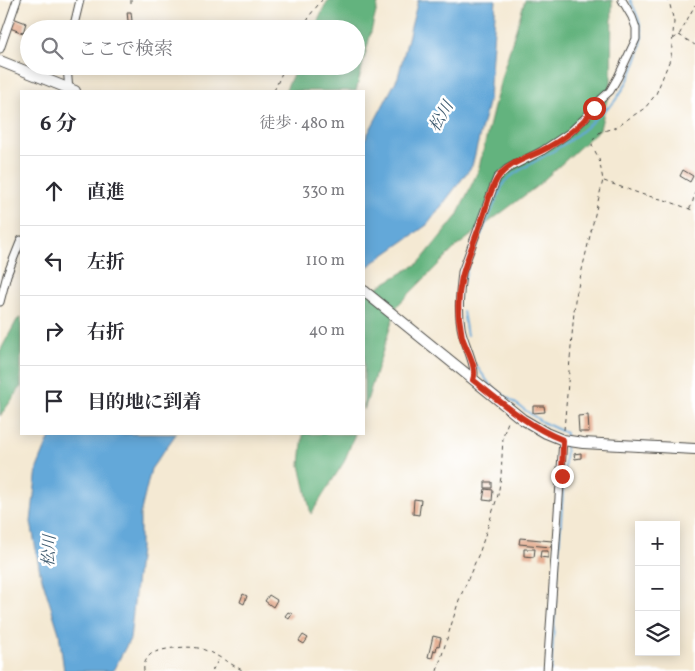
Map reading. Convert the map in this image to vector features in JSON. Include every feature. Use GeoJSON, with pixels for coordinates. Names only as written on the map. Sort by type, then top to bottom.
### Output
{"type":"FeatureCollection","features":[{"type":"Feature","properties":{"kind":"street"},"geometry":{"type":"LineString","coordinates":[[0,49],[17,0]]}},
{"type":"Feature","properties":{"kind":"street"},"geometry":{"type":"LineString","coordinates":[[75,20],[80,0]]}},
{"type":"Feature","properties":{"kind":"street"},"geometry":{"type":"LineString","coordinates":[[473,380],[475,374],[474,367],[462,338],[459,316],[462,272],[495,183],[507,169],[542,151],[569,132],[610,91],[636,39],[636,28],[622,0]]}},
{"type":"Feature","properties":{"kind":"street"},"geometry":{"type":"LineString","coordinates":[[0,61],[20,69]]}},
{"type":"Feature","properties":{"kind":"street"},"geometry":{"type":"LineString","coordinates":[[34,75],[71,90]]}},
{"type":"Feature","properties":{"kind":"street"},"geometry":{"type":"LineString","coordinates":[[68,75],[71,90]]}},
{"type":"Feature","properties":{"kind":"street"},"geometry":{"type":"LineString","coordinates":[[0,302],[7,275],[20,242]]}},
{"type":"Feature","properties":{"kind":"street"},"geometry":{"type":"LineString","coordinates":[[365,292],[512,412],[546,434],[563,440],[583,443],[695,449]]}},
{"type":"Feature","properties":{"kind":"street"},"geometry":{"type":"LineString","coordinates":[[546,671],[563,440]]}},
{"type":"Feature","properties":{"kind":"path"},"geometry":{"type":"LineString","coordinates":[[308,20],[322,0]]}},
{"type":"Feature","properties":{"kind":"path"},"geometry":{"type":"LineString","coordinates":[[563,440],[575,300],[603,181],[599,159],[592,144],[600,132],[614,128],[650,102],[656,94],[671,57],[674,22],[668,0]]}},
{"type":"Feature","properties":{"kind":"path"},"geometry":{"type":"LineString","coordinates":[[672,39],[678,35],[695,5]]}},
{"type":"Feature","properties":{"kind":"path"},"geometry":{"type":"LineString","coordinates":[[678,35],[695,46]]}},
{"type":"Feature","properties":{"kind":"path"},"geometry":{"type":"LineString","coordinates":[[274,90],[281,75]]}},
{"type":"Feature","properties":{"kind":"path"},"geometry":{"type":"LineString","coordinates":[[603,181],[695,211]]}},
{"type":"Feature","properties":{"kind":"path"},"geometry":{"type":"LineString","coordinates":[[688,209],[692,205],[695,192]]}},
{"type":"Feature","properties":{"kind":"path"},"geometry":{"type":"LineString","coordinates":[[437,671],[459,600],[482,547],[498,495],[503,436],[512,412]]}},
{"type":"Feature","properties":{"kind":"path"},"geometry":{"type":"LineString","coordinates":[[144,671],[143,666],[150,654],[162,650],[187,647],[201,648],[244,671]]}},
{"type":"Feature","properties":{"kind":"path"},"geometry":{"type":"LineString","coordinates":[[212,671],[219,658]]}},
{"type":"Feature","properties":{"kind":"green space"},"geometry":{"type":"Polygon","coordinates":[[[328,0],[379,0],[365,55],[365,20],[318,20],[328,0]]]}},
{"type":"Feature","properties":{"kind":"green space"},"geometry":{"type":"Polygon","coordinates":[[[525,0],[612,0],[611,83],[600,129],[537,186],[457,246],[397,306],[365,407],[365,294],[419,263],[457,216],[478,171],[502,75],[525,0]]]}},
{"type":"Feature","properties":{"kind":"green space"},"geometry":{"type":"Polygon","coordinates":[[[293,75],[360,75],[356,90],[285,90],[293,75]]]}},
{"type":"Feature","properties":{"kind":"green space"},"geometry":{"type":"Polygon","coordinates":[[[20,318],[20,388],[0,416],[0,351],[20,318]]]}},
{"type":"Feature","properties":{"kind":"green space"},"geometry":{"type":"Polygon","coordinates":[[[303,435],[355,435],[344,462],[311,514],[300,465],[303,435]]]}},
{"type":"Feature","properties":{"kind":"water","name":"松川"},"geometry":{"type":"Polygon","coordinates":[[[418,0],[496,0],[489,99],[472,166],[427,225],[365,268],[365,139],[398,77],[418,0]]]}},
{"type":"Feature","properties":{"kind":"water","name":"松川"},"geometry":{"type":"Polygon","coordinates":[[[51,435],[175,435],[151,469],[140,515],[140,549],[130,639],[113,671],[64,671],[59,633],[40,572],[31,522],[37,468],[51,435]]]}},
{"type":"Feature","properties":{"kind":"building"},"geometry":{"type":"Polygon","coordinates":[[[127,12],[131,12],[132,20],[128,20],[127,12]]]}},
{"type":"Feature","properties":{"kind":"building"},"geometry":{"type":"Polygon","coordinates":[[[13,18],[20,21],[20,32],[10,28],[13,18]]]}},
{"type":"Feature","properties":{"kind":"building"},"geometry":{"type":"Polygon","coordinates":[[[683,170],[693,176],[690,182],[680,176],[683,170]]]}},
{"type":"Feature","properties":{"kind":"building"},"geometry":{"type":"Polygon","coordinates":[[[533,406],[544,406],[545,412],[533,413],[533,406]]]}},
{"type":"Feature","properties":{"kind":"building"},"geometry":{"type":"Polygon","coordinates":[[[588,415],[589,432],[579,432],[578,416],[588,415]]]}},
{"type":"Feature","properties":{"kind":"building"},"geometry":{"type":"Polygon","coordinates":[[[581,453],[581,458],[575,459],[574,454],[581,453]]]}},
{"type":"Feature","properties":{"kind":"building"},"geometry":{"type":"Polygon","coordinates":[[[485,482],[492,482],[492,488],[485,488],[485,482]]]}},
{"type":"Feature","properties":{"kind":"building"},"geometry":{"type":"Polygon","coordinates":[[[485,489],[493,490],[492,501],[483,500],[485,489]]]}},
{"type":"Feature","properties":{"kind":"building"},"geometry":{"type":"Polygon","coordinates":[[[414,499],[421,500],[419,515],[413,514],[414,499]]]}},
{"type":"Feature","properties":{"kind":"building"},"geometry":{"type":"Polygon","coordinates":[[[520,538],[552,541],[551,547],[519,544],[520,538]]]}},
{"type":"Feature","properties":{"kind":"building"},"geometry":{"type":"Polygon","coordinates":[[[524,549],[535,549],[534,557],[524,556],[524,549]]]}},
{"type":"Feature","properties":{"kind":"building"},"geometry":{"type":"Polygon","coordinates":[[[541,551],[548,551],[548,558],[540,557],[541,551]]]}},
{"type":"Feature","properties":{"kind":"building"},"geometry":{"type":"Polygon","coordinates":[[[243,594],[247,596],[244,604],[240,602],[243,594]]]}},
{"type":"Feature","properties":{"kind":"building"},"geometry":{"type":"Polygon","coordinates":[[[269,595],[277,600],[273,607],[265,601],[269,595]]]}},
{"type":"Feature","properties":{"kind":"building"},"geometry":{"type":"Polygon","coordinates":[[[288,612],[292,614],[289,619],[285,616],[288,612]]]}},
{"type":"Feature","properties":{"kind":"building"},"geometry":{"type":"Polygon","coordinates":[[[303,635],[308,638],[304,644],[299,641],[303,635]]]}},
{"type":"Feature","properties":{"kind":"building"},"geometry":{"type":"Polygon","coordinates":[[[433,636],[441,638],[432,658],[428,657],[433,636]]]}},
{"type":"Feature","properties":{"kind":"waterway"},"geometry":{"type":"LineString","coordinates":[[473,253],[504,182],[516,172],[575,136],[619,96],[633,70],[642,36],[641,26],[630,0]]}},
{"type":"Feature","properties":{"kind":"waterway"},"geometry":{"type":"LineString","coordinates":[[464,281],[469,262]]}},
{"type":"Feature","properties":{"kind":"waterway"},"geometry":{"type":"LineString","coordinates":[[463,311],[467,336]]}},
{"type":"Feature","properties":{"kind":"waterway"},"geometry":{"type":"LineString","coordinates":[[475,364],[491,386],[542,422],[566,433],[566,437]]}},
{"type":"Feature","properties":{"kind":"waterway"},"geometry":{"type":"LineString","coordinates":[[551,671],[566,445]]}},
{"type":"Feature","properties":{"kind":"route"},"geometry":{"type":"LineString","coordinates":[[562,476],[563,440],[546,434],[522,419],[473,380],[475,374],[474,367],[462,338],[459,316],[462,272],[498,178],[507,169],[542,151],[564,136],[577,126],[594,108]]}}]}
